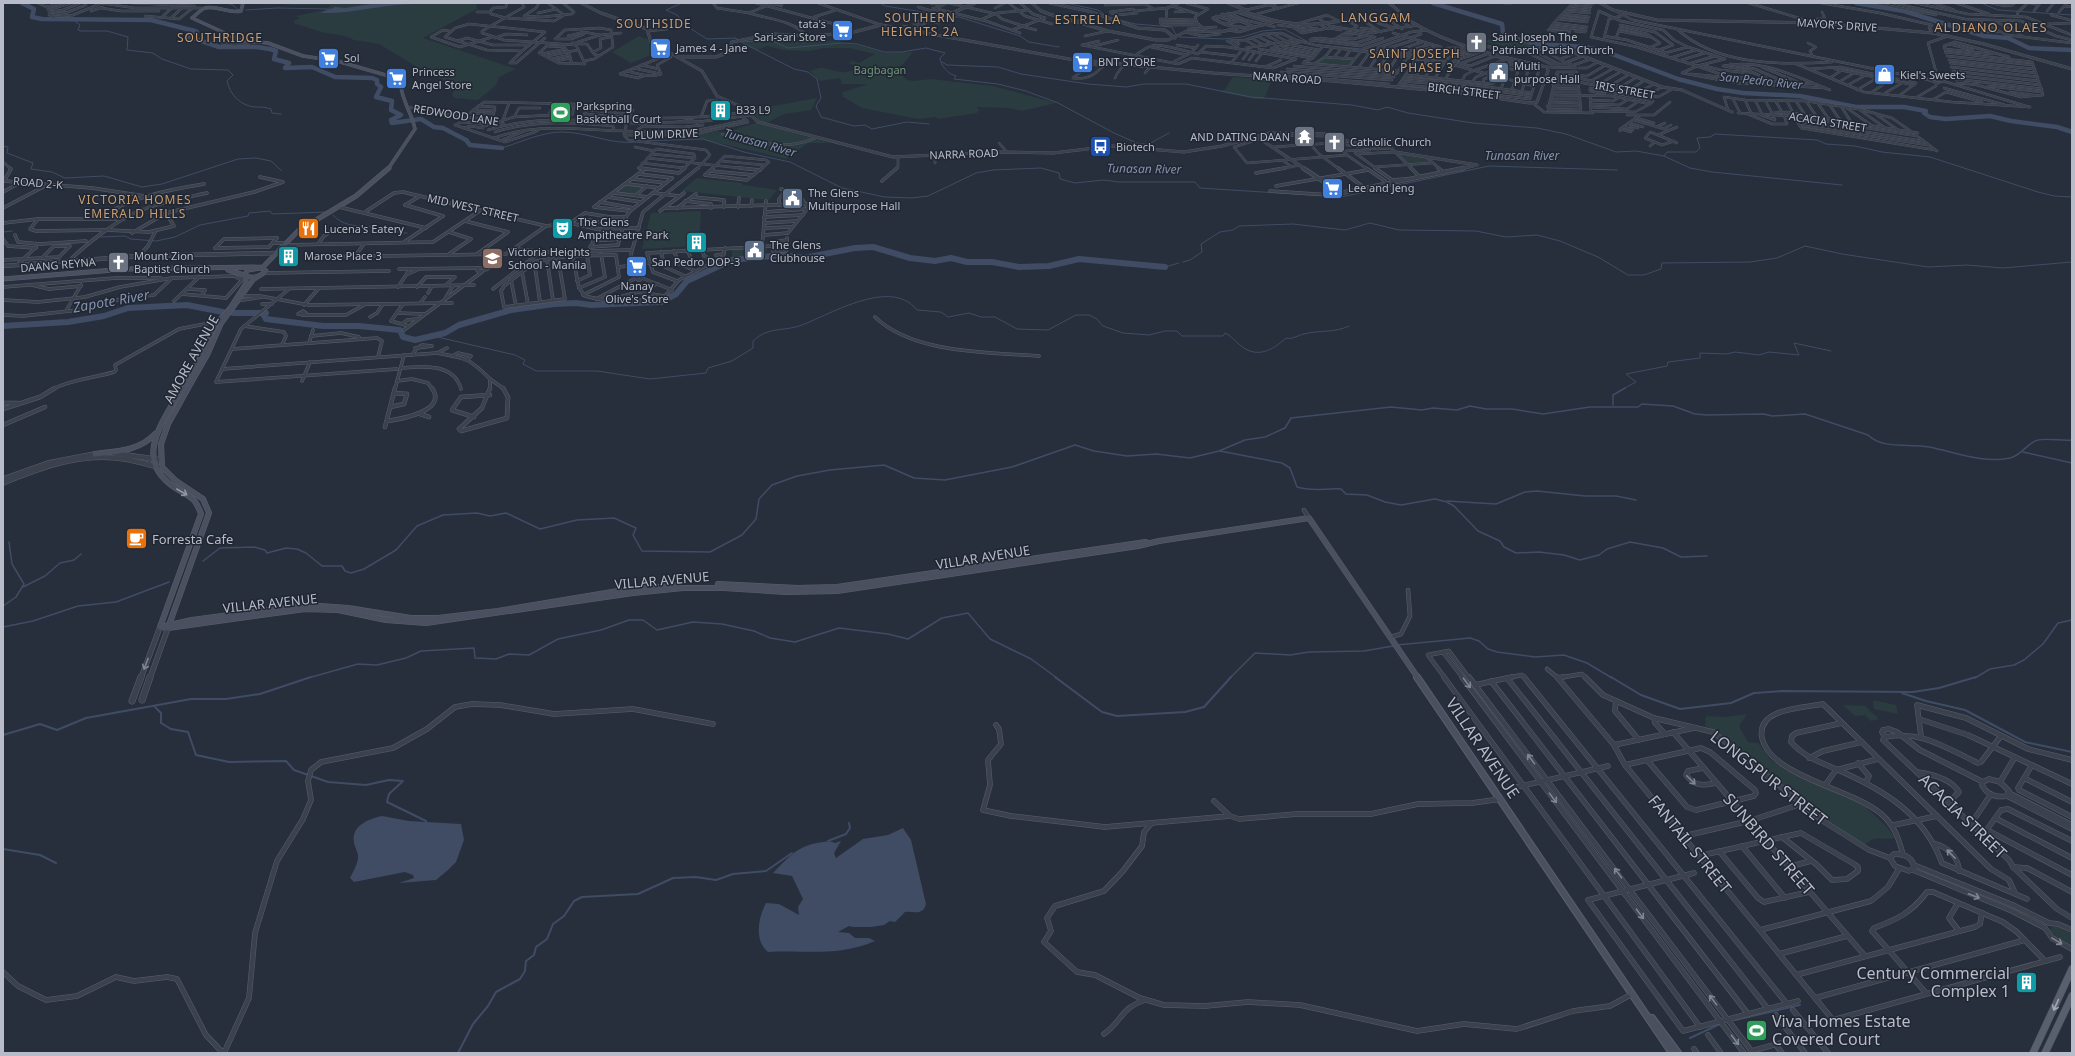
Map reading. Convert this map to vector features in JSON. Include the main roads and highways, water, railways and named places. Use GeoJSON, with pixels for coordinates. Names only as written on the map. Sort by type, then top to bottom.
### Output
{"type":"FeatureCollection","features":[{"type":"Feature","properties":{"kind":"main road"},"geometry":{"type":"LineString","coordinates":[[243,3],[241,11],[235,13],[216,6],[201,8],[192,17],[194,21],[240,40],[284,47],[303,56],[337,61],[389,76],[401,87],[402,97],[413,120],[415,129],[414,133],[391,166],[378,179],[378,182],[300,232],[267,266],[248,270],[245,276]]}},
{"type":"Feature","properties":{"kind":"main road"},"geometry":{"type":"LineString","coordinates":[[259,276],[266,272],[279,254]]}},
{"type":"Feature","properties":{"kind":"main road"},"geometry":{"type":"LineString","coordinates":[[259,268],[266,272]]}},
{"type":"Feature","properties":{"kind":"main road","name":"DAANG REYNA"},"geometry":{"type":"LineString","coordinates":[[3,280],[126,269],[259,268]]}},
{"type":"Feature","properties":{"kind":"main road","name":"DAANG REYNA"},"geometry":{"type":"LineString","coordinates":[[3,280],[131,271],[225,270],[245,276],[259,276]]}},
{"type":"Feature","properties":{"kind":"main road","name":"AMORE AVENUE"},"geometry":{"type":"LineString","coordinates":[[232,308],[233,302],[246,283],[245,276]]}},
{"type":"Feature","properties":{"kind":"main road","name":"AMORE AVENUE"},"geometry":{"type":"LineString","coordinates":[[160,627],[201,519],[200,507],[197,501],[162,478],[153,466],[154,446],[158,430],[224,318],[240,301],[254,280],[259,276]]}},
{"type":"Feature","properties":{"kind":"main road","name":"AMORE AVENUE"},"geometry":{"type":"LineString","coordinates":[[169,626],[207,523],[209,513],[204,498],[172,478],[162,468],[162,438],[168,424],[208,354],[224,318]]}},
{"type":"Feature","properties":{"kind":"main road"},"geometry":{"type":"LineString","coordinates":[[95,454],[135,448],[148,442],[158,430]]}},
{"type":"Feature","properties":{"kind":"main road","name":"VILLAR AVENUE"},"geometry":{"type":"LineString","coordinates":[[160,627],[305,609],[338,610],[386,620],[426,623],[669,589],[708,587],[786,592],[837,591],[1138,546],[1159,541],[1309,518],[1674,1052]]}},
{"type":"Feature","properties":{"kind":"main road"},"geometry":{"type":"LineString","coordinates":[[2033,1053],[2072,970]]}},
{"type":"Feature","properties":{"kind":"main road"},"geometry":{"type":"LineString","coordinates":[[2045,1053],[2072,996]]}},
{"type":"Feature","properties":{"kind":"water"},"geometry":{"type":"Polygon","coordinates":[[[371,4],[419,4],[394,5],[345,12],[320,13],[335,7],[345,8],[371,4]]]}},
{"type":"Feature","properties":{"kind":"water"},"geometry":{"type":"Polygon","coordinates":[[[382,816],[409,821],[461,824],[464,840],[456,862],[436,880],[399,883],[414,878],[413,875],[405,872],[354,882],[350,878],[358,861],[358,855],[354,843],[355,832],[358,827],[367,821],[382,816]]]}},
{"type":"Feature","properties":{"kind":"water"},"geometry":{"type":"Polygon","coordinates":[[[903,828],[911,840],[926,904],[923,910],[920,912],[905,912],[895,922],[890,921],[884,925],[871,927],[849,926],[838,932],[849,933],[855,938],[869,938],[875,941],[861,946],[822,952],[768,952],[759,936],[759,922],[766,903],[779,904],[799,915],[798,907],[803,899],[792,876],[773,873],[783,863],[803,847],[817,843],[835,843],[841,841],[834,853],[836,858],[863,839],[888,835],[903,828]]]}},
{"type":"Feature","properties":{"kind":"waterway","name":"Tunasan River"},"geometry":{"type":"LineString","coordinates":[[22,3],[34,9],[32,17],[42,19],[151,20],[195,31],[197,32],[187,36],[219,47],[257,47],[276,51],[274,59],[289,63],[285,68],[312,67],[335,77],[372,78],[377,80],[377,84],[381,87],[376,97],[392,101],[391,110],[401,115],[391,120],[392,123],[421,119],[434,127],[443,128],[466,140],[470,145],[502,148]]}},
{"type":"Feature","properties":{"kind":"waterway"},"geometry":{"type":"LineString","coordinates":[[226,3],[233,5],[238,10]]}},
{"type":"Feature","properties":{"kind":"waterway"},"geometry":{"type":"LineString","coordinates":[[682,3],[666,10],[677,15],[688,27],[707,39],[736,38],[739,41]]}},
{"type":"Feature","properties":{"kind":"waterway"},"geometry":{"type":"LineString","coordinates":[[880,3],[885,6],[929,13],[941,17],[959,17],[1020,36],[1029,42],[1059,47]]}},
{"type":"Feature","properties":{"kind":"waterway"},"geometry":{"type":"LineString","coordinates":[[1066,3],[1098,10],[1108,17]]}},
{"type":"Feature","properties":{"kind":"waterway","name":"San Pedro River"},"geometry":{"type":"LineString","coordinates":[[1433,3],[1502,24],[1503,33],[1514,38],[1537,44],[1585,47],[1604,51],[1678,79],[1717,89],[1743,93],[1800,96],[1856,107],[1904,107],[1926,111],[1924,113],[1930,117],[1946,119],[1990,116],[2011,121],[2057,127],[2072,132]]}},
{"type":"Feature","properties":{"kind":"waterway"},"geometry":{"type":"LineString","coordinates":[[1856,3],[1904,11],[1984,36],[2008,38],[2029,48],[2072,50]]}},
{"type":"Feature","properties":{"kind":"waterway"},"geometry":{"type":"LineString","coordinates":[[1981,3],[1998,10],[2072,15]]}},
{"type":"Feature","properties":{"kind":"waterway"},"geometry":{"type":"LineString","coordinates":[[776,5],[782,7]]}},
{"type":"Feature","properties":{"kind":"waterway"},"geometry":{"type":"LineString","coordinates":[[246,10],[277,8],[329,9]]}},
{"type":"Feature","properties":{"kind":"waterway"},"geometry":{"type":"LineString","coordinates":[[1111,18],[1135,24],[1172,27],[1176,35],[1180,37],[1223,39],[1242,37],[1262,31],[1284,29],[1308,42]]}},
{"type":"Feature","properties":{"kind":"waterway"},"geometry":{"type":"LineString","coordinates":[[72,19],[80,25],[78,30],[81,31],[107,31],[128,37],[127,50],[153,53],[162,59],[191,69],[228,70],[233,75],[227,81],[228,86],[237,99],[250,106],[271,109],[272,113],[281,114]]}},
{"type":"Feature","properties":{"kind":"waterway"},"geometry":{"type":"LineString","coordinates":[[741,42],[770,40],[788,48],[842,43],[857,44],[884,52],[902,52],[926,48],[945,53],[940,58],[943,67],[948,72],[956,76],[954,79],[998,84],[1026,91],[1058,103],[1114,133],[1139,144],[1149,144],[1169,133]]}},
{"type":"Feature","properties":{"kind":"waterway"},"geometry":{"type":"LineString","coordinates":[[743,43],[794,69],[808,72],[817,79],[821,98],[816,106],[821,117],[854,126],[865,125],[872,129],[907,122],[929,124]]}},
{"type":"Feature","properties":{"kind":"waterway"},"geometry":{"type":"LineString","coordinates":[[1319,45],[1361,49]]}},
{"type":"Feature","properties":{"kind":"waterway"},"geometry":{"type":"LineString","coordinates":[[1365,50],[1381,53]]}},
{"type":"Feature","properties":{"kind":"waterway"},"geometry":{"type":"LineString","coordinates":[[942,62],[947,65],[998,67],[1021,74],[1088,84],[1126,87],[1144,84],[1186,84],[1251,97],[1352,105],[1378,110],[1387,107],[1408,113],[1473,123],[1537,128],[1566,134],[1616,152],[1636,151],[1664,156]]}},
{"type":"Feature","properties":{"kind":"waterway","name":"Tunasan River"},"geometry":{"type":"LineString","coordinates":[[502,148],[539,135],[554,132],[581,134],[617,142],[636,142]]}},
{"type":"Feature","properties":{"kind":"waterway"},"geometry":{"type":"LineString","coordinates":[[1664,156],[1667,152],[1696,152],[1700,148],[1697,138],[1710,137],[1715,134],[1817,140],[1826,144],[1855,146],[1882,152],[1930,157],[2038,192],[2054,196],[2072,197]]}},
{"type":"Feature","properties":{"kind":"waterway","name":"Tunasan River"},"geometry":{"type":"LineString","coordinates":[[639,141],[703,139],[744,152],[790,162],[842,188],[885,197],[912,198],[928,196],[976,173],[993,170],[1041,168],[1059,173],[1060,179],[1075,183],[1104,180],[1119,182],[1195,182],[1200,188],[1341,197],[1489,166],[1617,170]]}},
{"type":"Feature","properties":{"kind":"waterway"},"geometry":{"type":"LineString","coordinates":[[3,146],[8,147],[7,153],[33,163],[31,169],[52,172],[65,178],[104,176],[142,187],[162,184],[238,159],[256,158],[271,161],[282,171]]}},
{"type":"Feature","properties":{"kind":"waterway"},"geometry":{"type":"LineString","coordinates":[[1664,156],[1690,168],[1712,172],[1842,185]]}},
{"type":"Feature","properties":{"kind":"waterway"},"geometry":{"type":"LineString","coordinates":[[101,237],[125,236],[131,239],[156,241],[175,237],[200,225],[248,216],[249,213],[270,211],[272,214],[326,212]]}},
{"type":"Feature","properties":{"kind":"waterway"},"geometry":{"type":"LineString","coordinates":[[333,215],[338,220],[351,225],[379,227],[407,233]]}},
{"type":"Feature","properties":{"kind":"waterway"},"geometry":{"type":"LineString","coordinates":[[1183,262],[1190,260],[1202,252],[1201,244],[1220,232],[1233,230],[1239,226],[1293,224],[1345,230],[1370,223],[1399,230],[1476,231],[1506,237],[1537,235],[1560,241],[1598,257],[1628,275],[1644,275],[1661,269],[1662,263],[1750,262],[1777,258],[1805,246],[1842,254],[1928,267],[1967,265],[2003,268],[2072,262]]}},
{"type":"Feature","properties":{"kind":"waterway"},"geometry":{"type":"LineString","coordinates":[[3,232],[12,231]]}},
{"type":"Feature","properties":{"kind":"waterway"},"geometry":{"type":"LineString","coordinates":[[233,313],[266,313],[264,316],[266,319],[323,326],[359,326],[400,330],[403,337],[415,340],[445,333],[459,325],[511,310],[554,304],[576,303],[591,305],[661,302],[676,294],[687,281],[732,260],[782,255],[804,258],[855,248],[873,247],[910,258],[935,261],[951,258],[967,262],[992,262],[1019,267],[1049,266],[1079,259],[1165,267]]}},
{"type":"Feature","properties":{"kind":"waterway"},"geometry":{"type":"LineString","coordinates":[[1165,267],[1179,263]]}},
{"type":"Feature","properties":{"kind":"waterway"},"geometry":{"type":"LineString","coordinates":[[433,336],[515,355],[525,360],[523,364],[536,371],[597,371],[650,379],[706,373],[708,368],[732,361],[753,348],[753,341],[765,333],[802,325],[844,307],[877,297],[892,297],[906,301],[917,310],[941,312],[948,317],[969,313],[981,317],[995,317],[1017,329],[1048,330],[1076,315],[1089,315],[1097,319],[1103,326],[1123,333],[1149,335],[1165,331],[1177,331],[1182,336],[1223,336],[1225,333],[1252,352],[1264,352],[1270,350],[1286,338],[1293,338],[1310,333],[1338,330],[1349,326]]}},
{"type":"Feature","properties":{"kind":"waterway","name":"Zapote River"},"geometry":{"type":"LineString","coordinates":[[3,326],[68,322],[104,316],[128,308],[187,305],[223,312]]}},
{"type":"Feature","properties":{"kind":"waterway"},"geometry":{"type":"LineString","coordinates":[[1623,389],[1636,382],[1626,374],[1667,366],[1668,362],[1700,358],[1700,353],[1727,354],[1735,352],[1759,355],[1769,352],[1799,355],[1794,343],[1831,351]]}},
{"type":"Feature","properties":{"kind":"waterway"},"geometry":{"type":"LineString","coordinates":[[1613,405],[1613,395],[1625,388]]}},
{"type":"Feature","properties":{"kind":"waterway"},"geometry":{"type":"LineString","coordinates":[[203,561],[220,548],[254,547],[265,550],[267,553],[286,548],[297,549],[306,553],[322,566],[342,566],[345,571],[351,573],[364,569],[396,550],[417,526],[443,515],[477,513],[490,516],[506,513],[540,529],[577,520],[614,518],[636,528],[633,535],[642,551],[710,552],[742,535],[756,519],[759,499],[772,485],[797,476],[830,470],[884,465],[914,478],[945,480],[1012,467],[1075,445],[1094,451],[1127,456],[1156,454],[1190,458],[1219,451],[1245,440],[1265,437],[1285,428],[1291,418],[1391,407],[1422,410],[1433,408],[1457,410],[1470,406],[1486,409],[1512,409],[1543,414],[1590,407],[1638,407],[1642,404],[1673,406],[1695,414],[1707,415],[1764,414],[1772,416],[1805,414],[1868,435],[1881,443],[1929,447],[1969,457],[1990,460],[2014,457],[2031,443],[2038,440],[2072,440]]}},
{"type":"Feature","properties":{"kind":"waterway"},"geometry":{"type":"LineString","coordinates":[[1220,451],[1282,463],[1290,468],[1297,487],[1314,490],[1341,489],[1346,494],[1367,495],[1385,502],[1401,505],[1435,499],[1447,502],[1454,506],[1478,531],[1500,541],[1504,547],[1516,553],[1539,552],[1564,555],[1580,560],[1599,555],[1607,549],[1630,542],[1663,548],[1681,557],[1707,556]]}},
{"type":"Feature","properties":{"kind":"waterway"},"geometry":{"type":"LineString","coordinates":[[2023,452],[2072,463]]}},
{"type":"Feature","properties":{"kind":"waterway"},"geometry":{"type":"LineString","coordinates":[[1447,501],[1496,504],[1525,492],[1537,491],[1585,496],[1616,496],[1636,500]]}},
{"type":"Feature","properties":{"kind":"waterway"},"geometry":{"type":"LineString","coordinates":[[3,606],[16,597],[24,584],[12,564],[9,542]]}},
{"type":"Feature","properties":{"kind":"waterway"},"geometry":{"type":"LineString","coordinates":[[23,587],[45,576],[60,563],[74,560],[81,554]]}},
{"type":"Feature","properties":{"kind":"waterway"},"geometry":{"type":"LineString","coordinates":[[3,627],[33,621],[78,606],[116,602],[169,582]]}},
{"type":"Feature","properties":{"kind":"waterway"},"geometry":{"type":"LineString","coordinates":[[308,678],[358,664],[377,665],[406,658],[421,651],[474,648],[475,658],[496,659],[509,654],[529,655],[558,639],[601,630],[629,620],[643,620],[657,630],[693,622],[722,624],[754,631],[770,638],[795,642],[839,628],[888,634],[908,639],[942,618],[968,613],[990,639],[1031,659],[1057,678]]}},
{"type":"Feature","properties":{"kind":"waterway"},"geometry":{"type":"LineString","coordinates":[[1975,678],[1990,669],[2014,665],[2024,660],[2043,644],[2058,623],[2072,620]]}},
{"type":"Feature","properties":{"kind":"waterway"},"geometry":{"type":"LineString","coordinates":[[1397,645],[1470,638],[1479,641],[1488,649],[1497,652],[1535,657],[1564,655],[1587,663],[1612,678]]}},
{"type":"Feature","properties":{"kind":"waterway"},"geometry":{"type":"LineString","coordinates":[[1231,677],[1255,653],[1290,655],[1309,652],[1364,651],[1393,646]]}},
{"type":"Feature","properties":{"kind":"waterway"},"geometry":{"type":"LineString","coordinates":[[1055,677],[1102,712],[1117,716],[1185,712],[1204,707],[1231,677]]}},
{"type":"Feature","properties":{"kind":"waterway"},"geometry":{"type":"LineString","coordinates":[[1611,677],[1641,695],[1680,709],[1731,703],[1754,693],[1782,691],[1913,692],[1939,688],[1976,677]]}},
{"type":"Feature","properties":{"kind":"waterway"},"geometry":{"type":"LineString","coordinates":[[3,735],[40,724],[57,730],[86,718],[191,699],[226,699],[260,694],[308,678]]}},
{"type":"Feature","properties":{"kind":"waterway"},"geometry":{"type":"LineString","coordinates":[[1902,693],[1926,701],[1965,710],[2025,742],[2072,752]]}},
{"type":"Feature","properties":{"kind":"waterway"},"geometry":{"type":"LineString","coordinates":[[154,706],[161,713],[161,723],[171,729],[188,732],[196,755],[229,762],[286,761],[294,770],[328,782],[366,785],[389,780],[403,781],[389,794],[387,802],[426,821]]}},
{"type":"Feature","properties":{"kind":"waterway"},"geometry":{"type":"LineString","coordinates":[[828,841],[846,834],[850,828],[849,823]]}},
{"type":"Feature","properties":{"kind":"waterway"},"geometry":{"type":"LineString","coordinates":[[3,849],[40,855],[56,863]]}},
{"type":"Feature","properties":{"kind":"waterway"},"geometry":{"type":"LineString","coordinates":[[458,1053],[473,1024],[488,1006],[496,992],[520,979],[525,971],[526,961],[534,955],[536,947],[547,939],[553,924],[564,916],[574,901],[582,897],[638,894],[673,878],[696,877],[716,880],[733,874],[766,871],[792,853]]}},
{"type":"Feature","properties":{"kind":"waterway"},"geometry":{"type":"LineString","coordinates":[[1735,1020],[1800,1005]]}},
{"type":"Feature","properties":{"kind":"waterway"},"geometry":{"type":"LineString","coordinates":[[1690,1038],[1720,1024]]}},
{"type":"Feature","properties":{"kind":"place","name":"tata's Sari-sari Store"},"geometry":{"type":"Point","coordinates":[842,30]}},
{"type":"Feature","properties":{"kind":"place","name":"Saint Joseph The Patriarch Parish Church"},"geometry":{"type":"Point","coordinates":[1476,43]}},
{"type":"Feature","properties":{"kind":"place","name":"James 4 - Jane"},"geometry":{"type":"Point","coordinates":[660,48]}},
{"type":"Feature","properties":{"kind":"place","name":"Sol"},"geometry":{"type":"Point","coordinates":[329,58]}},
{"type":"Feature","properties":{"kind":"place","name":"BNT STORE"},"geometry":{"type":"Point","coordinates":[1083,62]}},
{"type":"Feature","properties":{"kind":"place","name":"Multi purpose Hall"},"geometry":{"type":"Point","coordinates":[1498,72]}},
{"type":"Feature","properties":{"kind":"place","name":"Kiel's Sweets"},"geometry":{"type":"Point","coordinates":[1885,75]}},
{"type":"Feature","properties":{"kind":"place","name":"Princess Angel Store"},"geometry":{"type":"Point","coordinates":[396,78]}},
{"type":"Feature","properties":{"kind":"place","name":"B33 L9"},"geometry":{"type":"Point","coordinates":[721,110]}},
{"type":"Feature","properties":{"kind":"place","name":"Parkspring Basketball Court"},"geometry":{"type":"Point","coordinates":[560,112]}},
{"type":"Feature","properties":{"kind":"place","name":"AND DATING DAAN"},"geometry":{"type":"Point","coordinates":[1305,137]}},
{"type":"Feature","properties":{"kind":"place","name":"Catholic Church"},"geometry":{"type":"Point","coordinates":[1335,142]}},
{"type":"Feature","properties":{"kind":"place","name":"Biotech"},"geometry":{"type":"Point","coordinates":[1100,147]}},
{"type":"Feature","properties":{"kind":"place","name":"Lee and Jeng"},"geometry":{"type":"Point","coordinates":[1332,188]}},
{"type":"Feature","properties":{"kind":"place","name":"The Glens Multipurpose Hall"},"geometry":{"type":"Point","coordinates":[793,199]}},
{"type":"Feature","properties":{"kind":"place","name":"The Glens Ampitheatre Park"},"geometry":{"type":"Point","coordinates":[563,228]}},
{"type":"Feature","properties":{"kind":"place","name":"Lucena's Eatery"},"geometry":{"type":"Point","coordinates":[309,229]}},
{"type":"Feature","properties":{"kind":"place","name":"San Pedro DOP-3"},"geometry":{"type":"Point","coordinates":[696,242]}},
{"type":"Feature","properties":{"kind":"place","name":"The Glens Clubhouse"},"geometry":{"type":"Point","coordinates":[754,251]}},
{"type":"Feature","properties":{"kind":"place","name":"Marose Place 3"},"geometry":{"type":"Point","coordinates":[288,256]}},
{"type":"Feature","properties":{"kind":"place","name":"Victoria Heights School - Manila"},"geometry":{"type":"Point","coordinates":[493,258]}},
{"type":"Feature","properties":{"kind":"place","name":"Mount Zion Baptist Church"},"geometry":{"type":"Point","coordinates":[118,262]}},
{"type":"Feature","properties":{"kind":"place","name":"Nanay Olive's Store"},"geometry":{"type":"Point","coordinates":[637,266]}},
{"type":"Feature","properties":{"kind":"place","name":"Forresta Cafe"},"geometry":{"type":"Point","coordinates":[136,539]}},
{"type":"Feature","properties":{"kind":"place","name":"Century Commercial Complex 1"},"geometry":{"type":"Point","coordinates":[2026,982]}},
{"type":"Feature","properties":{"kind":"place","name":"Viva Homes Estate Covered Court"},"geometry":{"type":"Point","coordinates":[1757,1030]}},
{"type":"Feature","properties":{"kind":"district","name":"LANGGAM"},"geometry":{"type":"Point","coordinates":[1376,17]}},
{"type":"Feature","properties":{"kind":"district","name":"ESTRELLA"},"geometry":{"type":"Point","coordinates":[1088,19]}},
{"type":"Feature","properties":{"kind":"district","name":"SOUTHSIDE"},"geometry":{"type":"Point","coordinates":[654,24]}},
{"type":"Feature","properties":{"kind":"district","name":"SOUTHERN HEIGHTS 2A"},"geometry":{"type":"Point","coordinates":[920,25]}},
{"type":"Feature","properties":{"kind":"district","name":"ALDIANO OLAES"},"geometry":{"type":"Point","coordinates":[1991,27]}},
{"type":"Feature","properties":{"kind":"district","name":"SOUTHRIDGE"},"geometry":{"type":"Point","coordinates":[220,38]}},
{"type":"Feature","properties":{"kind":"district","name":"SAINT JOSEPH 10, PHASE 3"},"geometry":{"type":"Point","coordinates":[1415,61]}},
{"type":"Feature","properties":{"kind":"district","name":"VICTORIA HOMES EMERALD HILLS"},"geometry":{"type":"Point","coordinates":[135,207]}},
{"type":"Feature","properties":{"kind":"park label","name":"Bagbagan"},"geometry":{"type":"Point","coordinates":[880,70]}}]}
